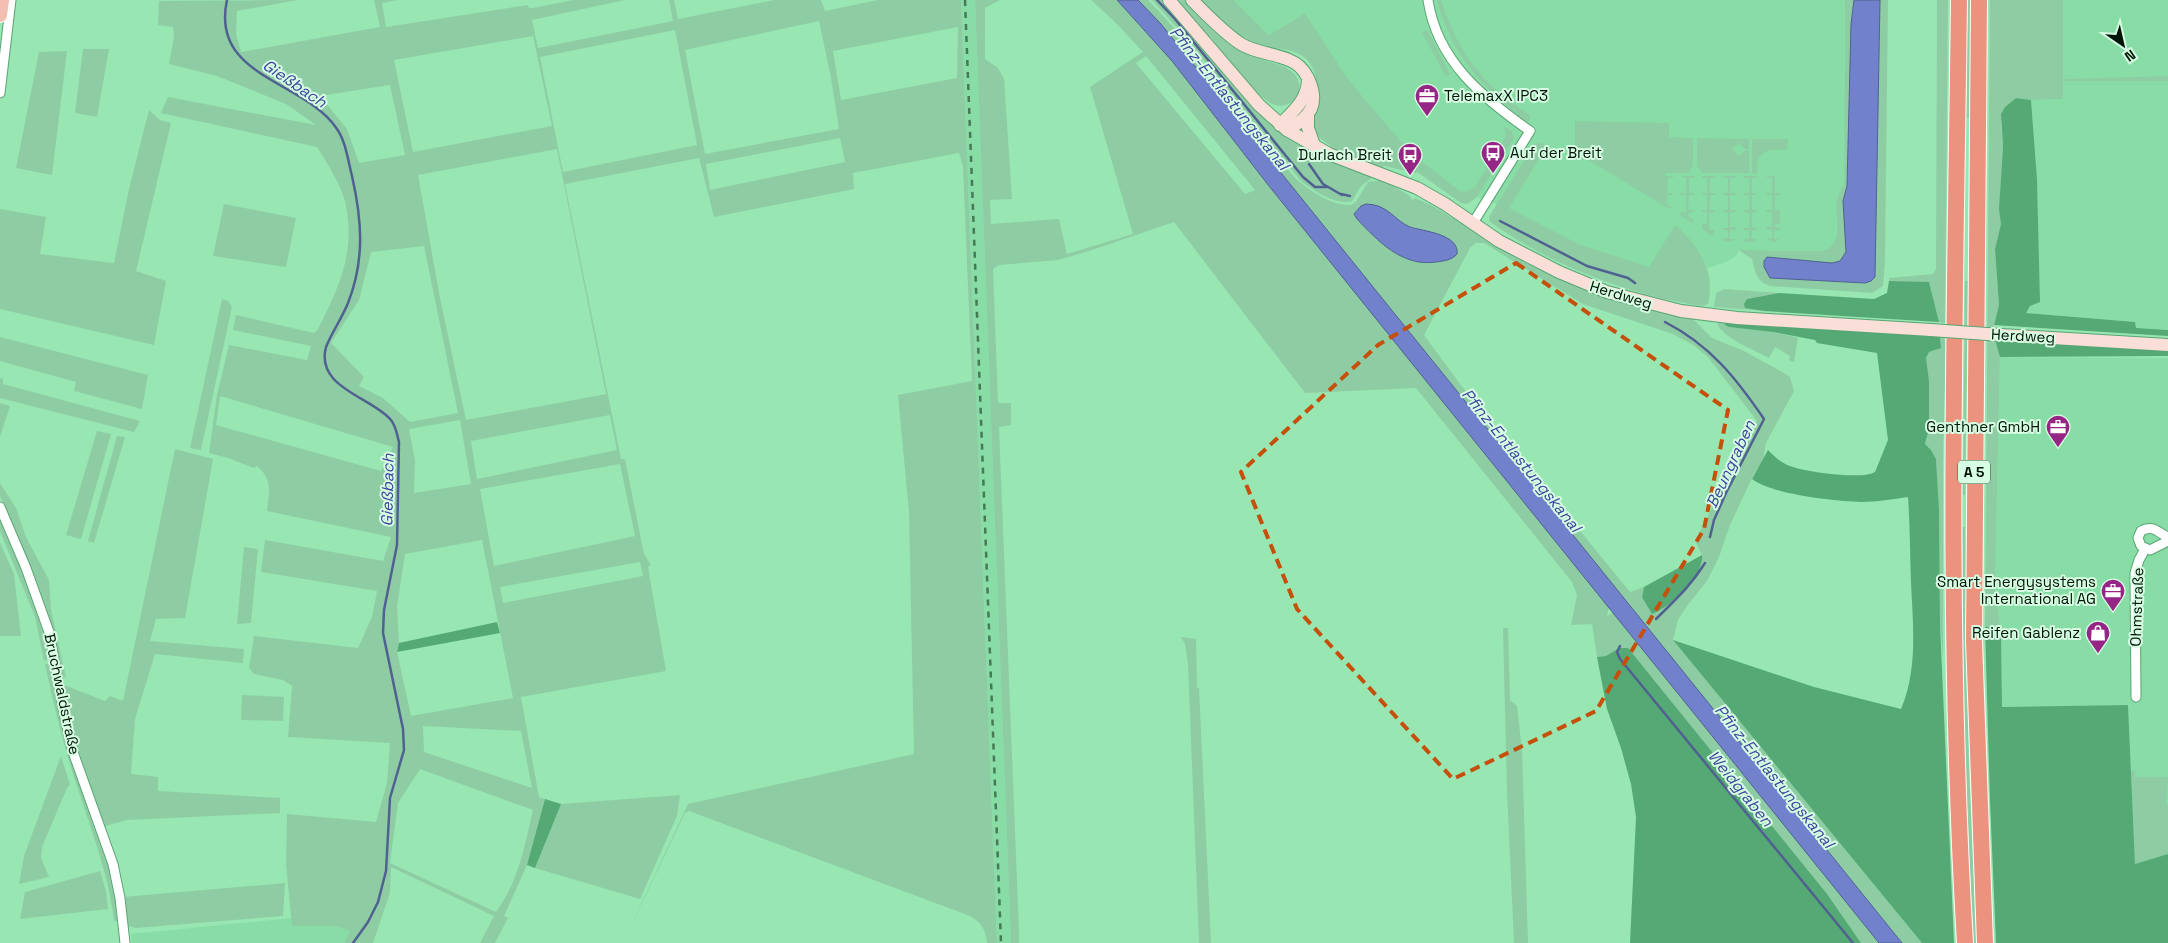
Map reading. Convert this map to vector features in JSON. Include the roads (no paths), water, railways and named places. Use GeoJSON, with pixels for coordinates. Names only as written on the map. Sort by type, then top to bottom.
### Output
{"type":"FeatureCollection","features":[{"type":"Feature","properties":{"kind":"highway","name":"A 5"},"geometry":{"type":"LineString","coordinates":[[1959,0],[1954,621],[1956,737],[1965,943]]}},
{"type":"Feature","properties":{"kind":"highway","name":"A 5"},"geometry":{"type":"LineString","coordinates":[[1979,0],[1974,641],[1985,943]]}},
{"type":"Feature","properties":{"kind":"main road"},"geometry":{"type":"LineString","coordinates":[[0,15],[2,0]]}},
{"type":"Feature","properties":{"kind":"main road","name":"Herdweg"},"geometry":{"type":"LineString","coordinates":[[1169,0],[1259,105],[1284,128],[1315,148],[1417,188],[1516,252],[1607,292],[1658,306],[1737,318],[2168,345]]}},
{"type":"Feature","properties":{"kind":"main road"},"geometry":{"type":"LineString","coordinates":[[1192,0],[1240,43],[1254,50],[1290,60],[1301,68],[1313,89],[1314,97],[1308,115],[1308,128],[1315,148]]}},
{"type":"Feature","properties":{"kind":"main road"},"geometry":{"type":"LineString","coordinates":[[1284,128],[1308,90],[1308,79]]}},
{"type":"Feature","properties":{"kind":"main road"},"geometry":{"type":"LineString","coordinates":[[1284,128],[1302,122],[1308,115]]}},
{"type":"Feature","properties":{"kind":"street"},"geometry":{"type":"LineString","coordinates":[[0,93],[11,0]]}},
{"type":"Feature","properties":{"kind":"street"},"geometry":{"type":"LineString","coordinates":[[1428,0],[1432,20],[1441,42],[1464,77],[1489,101],[1530,131],[1473,224]]}},
{"type":"Feature","properties":{"kind":"street","name":"Bruchwaldstraße"},"geometry":{"type":"LineString","coordinates":[[0,507],[26,568],[49,632],[64,713],[74,752],[113,864],[120,898],[125,943]]}},
{"type":"Feature","properties":{"kind":"street","name":"Ohmstraße"},"geometry":{"type":"LineString","coordinates":[[2168,537],[2148,528],[2139,534],[2139,543],[2145,549],[2156,549],[2168,541]]}},
{"type":"Feature","properties":{"kind":"street","name":"Ohmstraße"},"geometry":{"type":"LineString","coordinates":[[2136,697],[2135,573],[2145,549]]}},
{"type":"Feature","properties":{"kind":"water"},"geometry":{"type":"Polygon","coordinates":[[[1117,0],[1138,0],[1161,24],[1902,943],[1879,943],[1269,186],[1172,61],[1117,0]]]}},
{"type":"Feature","properties":{"kind":"water"},"geometry":{"type":"Polygon","coordinates":[[[1854,0],[1880,0],[1875,277],[1865,283],[1770,278],[1764,267],[1764,261],[1767,257],[1832,263],[1840,261],[1846,252],[1843,201],[1847,186],[1851,24],[1854,0]]]}},
{"type":"Feature","properties":{"kind":"water"},"geometry":{"type":"Polygon","coordinates":[[[1366,204],[1386,210],[1410,227],[1439,234],[1447,238],[1453,242],[1457,254],[1445,261],[1424,262],[1412,260],[1392,251],[1373,236],[1354,214],[1361,206],[1366,204]]]}},
{"type":"Feature","properties":{"kind":"waterway","name":"Gießbach"},"geometry":{"type":"LineString","coordinates":[[227,0],[226,26],[233,46],[246,62],[304,99],[322,113],[337,129],[343,140],[358,208],[360,224],[359,256],[357,271],[346,309],[326,347],[325,361],[329,372],[337,382],[391,420],[399,442],[397,545],[384,610],[383,633],[403,729],[404,750],[390,798],[386,871],[378,902],[368,922],[353,943]]}},
{"type":"Feature","properties":{"kind":"waterway","name":"Beungraben"},"geometry":{"type":"LineString","coordinates":[[1157,0],[1175,19],[1303,177],[1315,187],[1327,187]]}},
{"type":"Feature","properties":{"kind":"waterway","name":"Beungraben"},"geometry":{"type":"LineString","coordinates":[[1309,164],[1323,184],[1342,195]]}},
{"type":"Feature","properties":{"kind":"waterway","name":"Beungraben"},"geometry":{"type":"LineString","coordinates":[[1341,194],[1350,196]]}},
{"type":"Feature","properties":{"kind":"waterway","name":"Beungraben"},"geometry":{"type":"LineString","coordinates":[[1500,221],[1587,266],[1628,278],[1635,283]]}},
{"type":"Feature","properties":{"kind":"waterway","name":"Beungraben"},"geometry":{"type":"LineString","coordinates":[[1665,322],[1696,341],[1709,352],[1732,376],[1764,419],[1726,493],[1714,520],[1710,537]]}},
{"type":"Feature","properties":{"kind":"waterway","name":"Weidgraben"},"geometry":{"type":"LineString","coordinates":[[1656,619],[1677,599],[1705,563]]}},
{"type":"Feature","properties":{"kind":"waterway","name":"Weidgraben"},"geometry":{"type":"LineString","coordinates":[[1620,646],[1617,652],[1620,659],[1853,943]]}},
{"type":"Feature","properties":{"kind":"railway"},"geometry":{"type":"LineString","coordinates":[[965,0],[1001,943]]}},
{"type":"Feature","properties":{"kind":"place","name":"TelemaxX IPC3"},"geometry":{"type":"Point","coordinates":[1427,117]}},
{"type":"Feature","properties":{"kind":"place","name":"Auf der Breit"},"geometry":{"type":"Point","coordinates":[1493,174]}},
{"type":"Feature","properties":{"kind":"place","name":"Durlach Breit"},"geometry":{"type":"Point","coordinates":[1410,176]}},
{"type":"Feature","properties":{"kind":"place","name":"Genthner GmbH"},"geometry":{"type":"Point","coordinates":[2058,448]}},
{"type":"Feature","properties":{"kind":"place","name":"Smart Energysystems International AG"},"geometry":{"type":"Point","coordinates":[2113,612]}},
{"type":"Feature","properties":{"kind":"place","name":"Reifen Gablenz"},"geometry":{"type":"Point","coordinates":[2098,654]}},
{"type":"Feature","properties":{"kind":"water label","name":"Pfinz-Entlastungskanal"},"geometry":{"type":"Point","coordinates":[1230,98]}},
{"type":"Feature","properties":{"kind":"water label","name":"Pfinz-Entlastungskanal"},"geometry":{"type":"Point","coordinates":[1522,460]}},
{"type":"Feature","properties":{"kind":"water label","name":"Pfinz-Entlastungskanal"},"geometry":{"type":"Point","coordinates":[1775,776]}}]}
